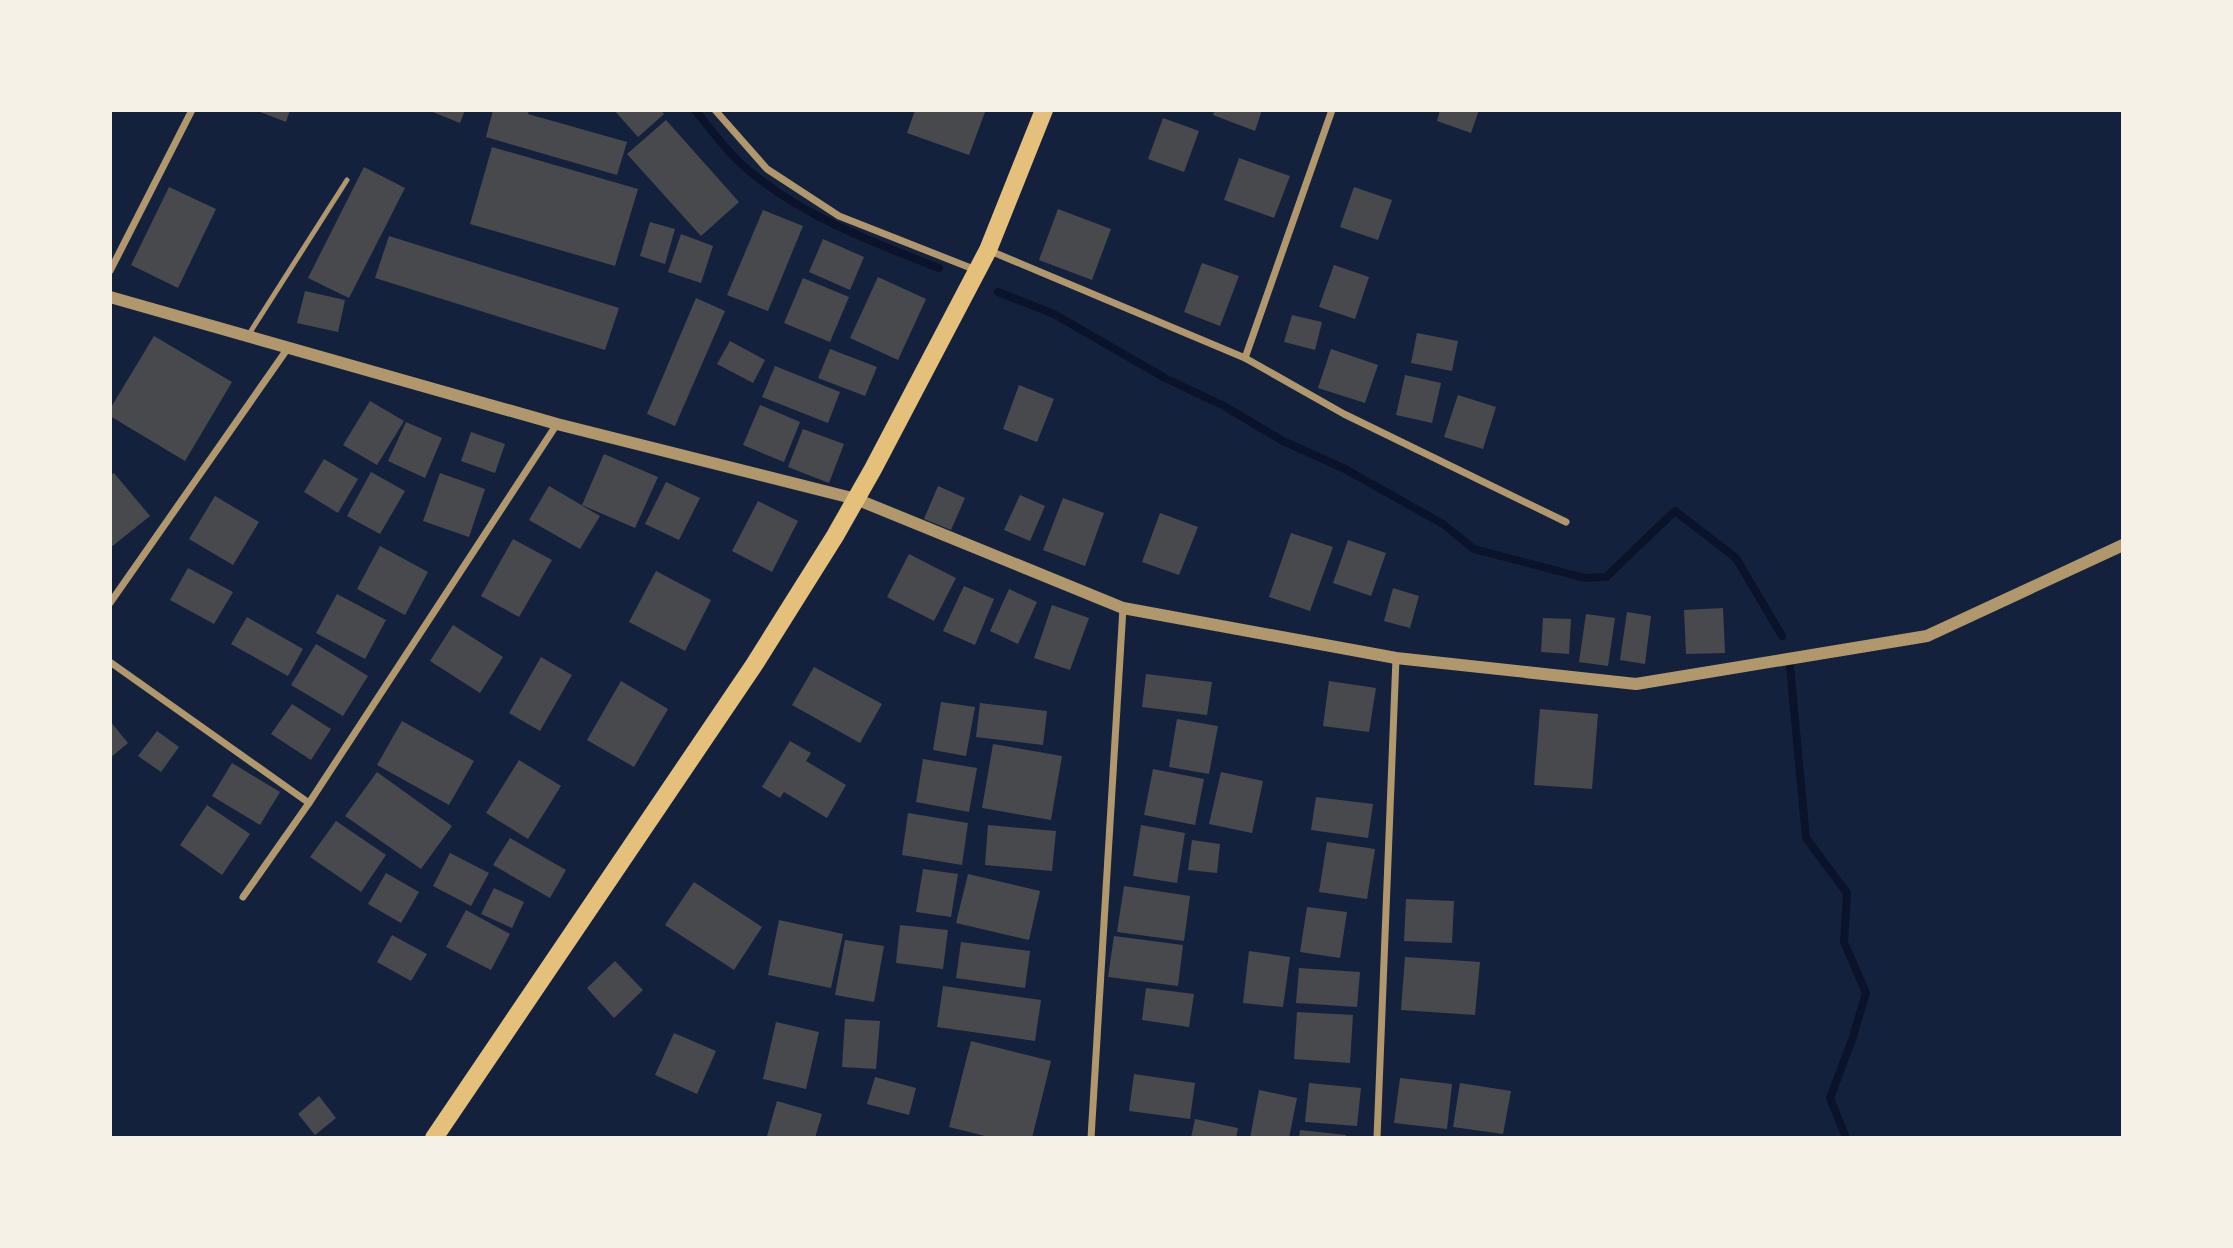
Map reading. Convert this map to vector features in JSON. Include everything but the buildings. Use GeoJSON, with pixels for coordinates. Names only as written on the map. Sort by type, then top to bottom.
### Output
{"type":"FeatureCollection","features":[{"type":"Feature","properties":{"kind":"highway"},"geometry":{"type":"LineString","coordinates":[[434,1138],[754,665],[835,536],[988,250],[1044,110]]}},
{"type":"Feature","properties":{"kind":"street"},"geometry":{"type":"LineString","coordinates":[[110,271],[192,110]]}},
{"type":"Feature","properties":{"kind":"street"},"geometry":{"type":"LineString","coordinates":[[715,110],[767,169],[839,216],[977,270]]}},
{"type":"Feature","properties":{"kind":"street"},"geometry":{"type":"LineString","coordinates":[[1245,358],[1332,110]]}},
{"type":"Feature","properties":{"kind":"street"},"geometry":{"type":"LineString","coordinates":[[988,250],[1245,358],[1344,414],[1566,522]]}},
{"type":"Feature","properties":{"kind":"street"},"geometry":{"type":"LineString","coordinates":[[110,297],[557,424],[856,499],[1124,608],[1396,658],[1636,684],[1927,636],[2123,545]]}},
{"type":"Feature","properties":{"kind":"street"},"geometry":{"type":"LineString","coordinates":[[110,603],[288,348]]}},
{"type":"Feature","properties":{"kind":"street"},"geometry":{"type":"LineString","coordinates":[[243,897],[309,803],[557,424]]}},
{"type":"Feature","properties":{"kind":"street"},"geometry":{"type":"LineString","coordinates":[[1091,1138],[1124,608]]}},
{"type":"Feature","properties":{"kind":"street"},"geometry":{"type":"LineString","coordinates":[[1377,1138],[1396,658]]}},
{"type":"Feature","properties":{"kind":"street"},"geometry":{"type":"LineString","coordinates":[[110,662],[309,803]]}},
{"type":"Feature","properties":{"kind":"lane"},"geometry":{"type":"LineString","coordinates":[[248,337],[347,180]]}},
{"type":"Feature","properties":{"kind":"waterway"},"geometry":{"type":"LineString","coordinates":[[695,110],[737,160],[774,190],[842,228],[939,268]]}},
{"type":"Feature","properties":{"kind":"waterway"},"geometry":{"type":"LineString","coordinates":[[998,292],[1054,314],[1165,378],[1224,406],[1283,441],[1345,469],[1443,524],[1474,549],[1585,578],[1606,577],[1675,511],[1736,558],[1782,636]]}},
{"type":"Feature","properties":{"kind":"waterway"},"geometry":{"type":"LineString","coordinates":[[1790,666],[1806,838],[1847,893],[1844,942],[1866,993],[1830,1098],[1846,1138]]}}]}
